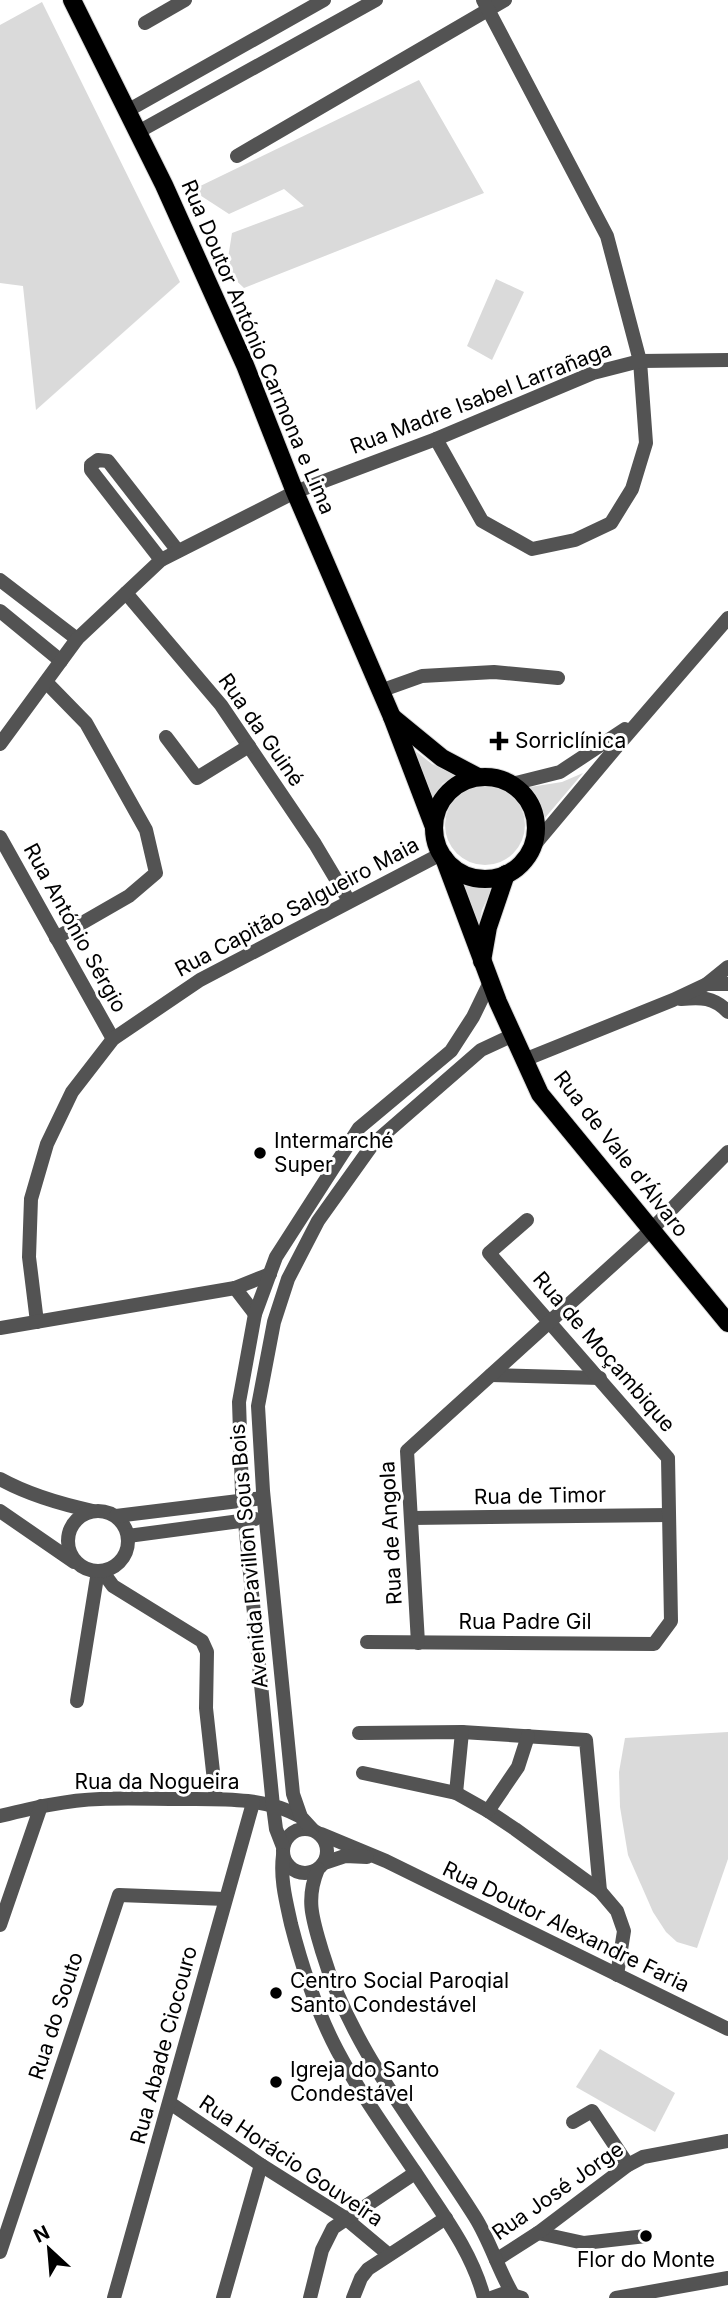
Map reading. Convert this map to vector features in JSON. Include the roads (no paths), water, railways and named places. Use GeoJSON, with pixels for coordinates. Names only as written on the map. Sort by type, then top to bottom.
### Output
{"type":"FeatureCollection","features":[{"type":"Feature","properties":{"kind":"main road","name":"Rua Doutor António Carmona e Lima"},"geometry":{"type":"LineString","coordinates":[[72,0],[164,185],[246,365],[295,492],[392,717],[434,827]]}},
{"type":"Feature","properties":{"kind":"main road","name":"Rua Doutor António Carmona e Lima"},"geometry":{"type":"LineString","coordinates":[[392,717],[442,758],[478,777]]}},
{"type":"Feature","properties":{"kind":"main road"},"geometry":{"type":"LineString","coordinates":[[478,777],[496,778],[512,784],[532,806],[536,820],[536,835],[525,860],[506,874],[489,878],[472,877],[456,870],[443,856],[437,844],[434,827],[442,800],[464,781],[478,777]]}},
{"type":"Feature","properties":{"kind":"main road","name":"Rua de Vale d'Álvaro"},"geometry":{"type":"LineString","coordinates":[[443,856],[490,982],[540,1094],[728,1323]]}},
{"type":"Feature","properties":{"kind":"main road"},"geometry":{"type":"LineString","coordinates":[[482,961],[488,926],[506,874]]}},
{"type":"Feature","properties":{"kind":"street"},"geometry":{"type":"LineString","coordinates":[[145,23],[184,0]]}},
{"type":"Feature","properties":{"kind":"street"},"geometry":{"type":"LineString","coordinates":[[127,111],[324,0]]}},
{"type":"Feature","properties":{"kind":"street"},"geometry":{"type":"LineString","coordinates":[[138,132],[376,0]]}},
{"type":"Feature","properties":{"kind":"street"},"geometry":{"type":"LineString","coordinates":[[237,156],[485,5],[505,0]]}},
{"type":"Feature","properties":{"kind":"street"},"geometry":{"type":"LineString","coordinates":[[436,439],[482,521],[532,549],[575,540],[611,523],[632,489],[646,443],[640,360],[607,236],[485,5]]}},
{"type":"Feature","properties":{"kind":"street","name":"Rua Madre Isabel Larrañaga"},"geometry":{"type":"LineString","coordinates":[[0,744],[77,639],[161,560],[178,551],[295,492],[436,439],[593,373],[640,360],[728,360]]}},
{"type":"Feature","properties":{"kind":"street"},"geometry":{"type":"LineString","coordinates":[[161,560],[91,470],[91,465],[98,460],[108,461],[178,551]]}},
{"type":"Feature","properties":{"kind":"street"},"geometry":{"type":"LineString","coordinates":[[0,580],[77,639]]}},
{"type":"Feature","properties":{"kind":"street","name":"Rua da Guiné"},"geometry":{"type":"LineString","coordinates":[[126,593],[221,705],[315,844],[349,901]]}},
{"type":"Feature","properties":{"kind":"street"},"geometry":{"type":"LineString","coordinates":[[0,611],[61,661]]}},
{"type":"Feature","properties":{"kind":"street"},"geometry":{"type":"LineString","coordinates":[[531,849],[728,618]]}},
{"type":"Feature","properties":{"kind":"street"},"geometry":{"type":"LineString","coordinates":[[380,691],[422,676],[494,672],[558,678]]}},
{"type":"Feature","properties":{"kind":"street"},"geometry":{"type":"LineString","coordinates":[[46,682],[86,723],[146,830],[156,873],[129,897],[57,938]]}},
{"type":"Feature","properties":{"kind":"street"},"geometry":{"type":"LineString","coordinates":[[512,784],[560,772],[641,718]]}},
{"type":"Feature","properties":{"kind":"street"},"geometry":{"type":"LineString","coordinates":[[166,737],[197,778],[249,746]]}},
{"type":"Feature","properties":{"kind":"street","name":"Rua António Sérgio"},"geometry":{"type":"LineString","coordinates":[[0,837],[113,1039]]}},
{"type":"Feature","properties":{"kind":"street","name":"Rua Capitão Salgueiro Maia"},"geometry":{"type":"LineString","coordinates":[[37,1322],[29,1257],[31,1199],[47,1144],[72,1092],[113,1039],[200,980],[349,901],[443,856]]}},
{"type":"Feature","properties":{"kind":"street"},"geometry":{"type":"LineString","coordinates":[[524,1060],[673,1000],[707,984],[728,967]]}},
{"type":"Feature","properties":{"kind":"street"},"geometry":{"type":"LineString","coordinates":[[386,1861],[354,1855],[321,1866],[312,1872],[297,1872],[291,1868],[283,1851],[273,1806],[243,1500],[239,1402],[255,1314],[276,1257],[359,1128],[451,1051],[473,1017],[490,982]]}},
{"type":"Feature","properties":{"kind":"street"},"geometry":{"type":"LineString","coordinates":[[707,984],[728,983],[728,1010]]}},
{"type":"Feature","properties":{"kind":"street"},"geometry":{"type":"LineString","coordinates":[[673,1000],[709,999],[728,1010]]}},
{"type":"Feature","properties":{"kind":"street","name":"Avenida Pavillon Sous Bois"},"geometry":{"type":"LineString","coordinates":[[316,1832],[301,1817],[295,1806],[291,1784],[265,1518],[258,1406],[274,1322],[288,1279],[318,1221],[373,1144],[481,1050],[513,1035]]}},
{"type":"Feature","properties":{"kind":"street","name":"Rua de Angola"},"geometry":{"type":"LineString","coordinates":[[418,1643],[407,1451],[650,1230],[727,1155]]}},
{"type":"Feature","properties":{"kind":"street","name":"Rua de Moçambique"},"geometry":{"type":"LineString","coordinates":[[527,1220],[489,1253],[668,1458],[671,1621]]}},
{"type":"Feature","properties":{"kind":"street"},"geometry":{"type":"LineString","coordinates":[[0,1328],[235,1288],[270,1274]]}},
{"type":"Feature","properties":{"kind":"street"},"geometry":{"type":"LineString","coordinates":[[235,1288],[255,1314]]}},
{"type":"Feature","properties":{"kind":"street"},"geometry":{"type":"LineString","coordinates":[[491,1375],[600,1378]]}},
{"type":"Feature","properties":{"kind":"street"},"geometry":{"type":"LineString","coordinates":[[0,1479],[15,1488],[55,1503],[102,1511],[116,1517],[128,1536],[125,1555],[119,1563],[100,1571]]}},
{"type":"Feature","properties":{"kind":"street"},"geometry":{"type":"LineString","coordinates":[[116,1517],[264,1498]]}},
{"type":"Feature","properties":{"kind":"street"},"geometry":{"type":"LineString","coordinates":[[0,1511],[79,1565],[100,1571],[113,1586],[202,1641],[207,1652],[206,1708],[216,1799]]}},
{"type":"Feature","properties":{"kind":"street"},"geometry":{"type":"LineString","coordinates":[[79,1565],[68,1549],[67,1538],[70,1528],[84,1514],[94,1511]]}},
{"type":"Feature","properties":{"kind":"street","name":"Rua de Timor"},"geometry":{"type":"LineString","coordinates":[[411,1518],[669,1515]]}},
{"type":"Feature","properties":{"kind":"street"},"geometry":{"type":"LineString","coordinates":[[128,1536],[265,1518]]}},
{"type":"Feature","properties":{"kind":"street"},"geometry":{"type":"LineString","coordinates":[[77,1701],[100,1571]]}},
{"type":"Feature","properties":{"kind":"street","name":"Rua Padre Gil"},"geometry":{"type":"LineString","coordinates":[[367,1642],[654,1644],[671,1621]]}},
{"type":"Feature","properties":{"kind":"street"},"geometry":{"type":"LineString","coordinates":[[359,1732],[462,1732],[586,1740],[600,1891]]}},
{"type":"Feature","properties":{"kind":"street"},"geometry":{"type":"LineString","coordinates":[[456,1793],[462,1732]]}},
{"type":"Feature","properties":{"kind":"street"},"geometry":{"type":"LineString","coordinates":[[488,1811],[518,1767],[528,1736]]}},
{"type":"Feature","properties":{"kind":"street"},"geometry":{"type":"LineString","coordinates":[[363,1773],[456,1793],[488,1811],[600,1891],[617,1911],[624,1931],[617,1975]]}},
{"type":"Feature","properties":{"kind":"street","name":"Rua da Nogueira"},"geometry":{"type":"LineString","coordinates":[[0,1816],[41,1806],[98,1799],[216,1799],[273,1806],[301,1817]]}},
{"type":"Feature","properties":{"kind":"street","name":"Rua Abade Ciocouro"},"geometry":{"type":"LineString","coordinates":[[114,2298],[253,1803]]}},
{"type":"Feature","properties":{"kind":"street"},"geometry":{"type":"LineString","coordinates":[[0,1925],[41,1806]]}},
{"type":"Feature","properties":{"kind":"street"},"geometry":{"type":"LineString","coordinates":[[386,1861],[316,1832],[297,1830],[290,1834],[283,1851],[282,1882],[288,1910],[305,1974],[345,2064],[446,2217],[469,2260],[484,2298]]}},
{"type":"Feature","properties":{"kind":"street"},"geometry":{"type":"LineString","coordinates":[[316,1832],[327,1845],[327,1857],[311,1889],[314,1923],[329,1973],[348,2019],[400,2108],[475,2216],[495,2260],[520,2296]]}},
{"type":"Feature","properties":{"kind":"street","name":"Rua Doutor Alexandre Faria"},"geometry":{"type":"LineString","coordinates":[[386,1861],[728,2029]]}},
{"type":"Feature","properties":{"kind":"street","name":"Rua do Souto"},"geometry":{"type":"LineString","coordinates":[[0,2252],[119,1895],[225,1899]]}},
{"type":"Feature","properties":{"kind":"street","name":"Rua Horácio Gouveira"},"geometry":{"type":"LineString","coordinates":[[170,2103],[345,2218],[388,2254]]}},
{"type":"Feature","properties":{"kind":"street"},"geometry":{"type":"LineString","coordinates":[[573,2122],[592,2110],[628,2165]]}},
{"type":"Feature","properties":{"kind":"street","name":"Rua José Jorge"},"geometry":{"type":"LineString","coordinates":[[495,2260],[538,2233],[628,2165],[643,2157],[728,2141]]}},
{"type":"Feature","properties":{"kind":"street"},"geometry":{"type":"LineString","coordinates":[[223,2298],[261,2165]]}},
{"type":"Feature","properties":{"kind":"street"},"geometry":{"type":"LineString","coordinates":[[310,2298],[325,2242],[333,2228],[415,2173]]}},
{"type":"Feature","properties":{"kind":"street"},"geometry":{"type":"LineString","coordinates":[[353,2298],[368,2269],[446,2217]]}},
{"type":"Feature","properties":{"kind":"street"},"geometry":{"type":"LineString","coordinates":[[538,2233],[584,2243],[646,2236]]}},
{"type":"Feature","properties":{"kind":"street"},"geometry":{"type":"LineString","coordinates":[[615,2298],[728,2278]]}},
{"type":"Feature","properties":{"kind":"street"},"geometry":{"type":"LineString","coordinates":[[491,2298],[505,2292],[520,2296]]}},
{"type":"Feature","properties":{"kind":"place","name":"Sorriclínica"},"geometry":{"type":"Point","coordinates":[499,741]}},
{"type":"Feature","properties":{"kind":"place","name":"Intermarché Super"},"geometry":{"type":"Point","coordinates":[260,1153]}},
{"type":"Feature","properties":{"kind":"place","name":"Centro Social Paroqial Santo Condestável"},"geometry":{"type":"Point","coordinates":[276,1993]}},
{"type":"Feature","properties":{"kind":"place","name":"Igreja do Santo Condestável"},"geometry":{"type":"Point","coordinates":[276,2082]}},
{"type":"Feature","properties":{"kind":"place","name":"Flor do Monte"},"geometry":{"type":"Point","coordinates":[646,2236]}}]}
